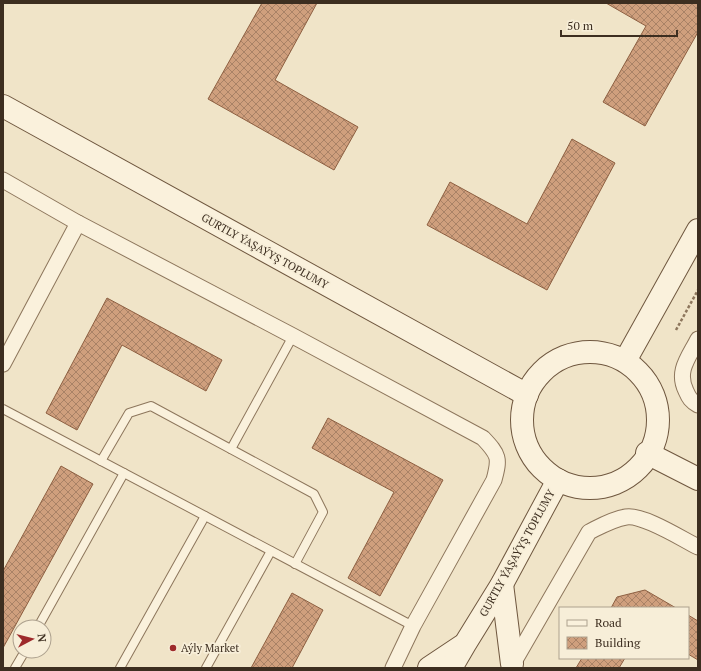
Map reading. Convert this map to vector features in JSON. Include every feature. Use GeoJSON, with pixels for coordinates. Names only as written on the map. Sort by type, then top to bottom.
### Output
{"type":"FeatureCollection","features":[{"type":"Feature","properties":{"kind":"street","name":"GURTLY ÝAŞAÝYŞ TOPLUMY"},"geometry":{"type":"LineString","coordinates":[[3,106],[527,396]]}},
{"type":"Feature","properties":{"kind":"street"},"geometry":{"type":"LineString","coordinates":[[3,180],[78,223],[483,438],[494,450],[498,463],[494,480],[413,626],[393,668]]}},
{"type":"Feature","properties":{"kind":"street"},"geometry":{"type":"LineString","coordinates":[[3,364],[78,223]]}},
{"type":"Feature","properties":{"kind":"street"},"geometry":{"type":"LineString","coordinates":[[625,361],[698,230]]}},
{"type":"Feature","properties":{"kind":"street"},"geometry":{"type":"LineString","coordinates":[[698,339],[682,370],[682,383],[691,401],[698,405]]}},
{"type":"Feature","properties":{"kind":"street"},"geometry":{"type":"LineString","coordinates":[[594,352],[613,356],[625,361],[645,380],[652,392],[658,418],[657,432],[653,445],[639,468],[618,482],[607,486],[582,488],[569,485],[558,480],[539,465],[526,444],[522,419],[527,396],[532,384],[540,373],[551,364],[574,354],[594,352]]}},
{"type":"Feature","properties":{"kind":"street"},"geometry":{"type":"LineString","coordinates":[[647,453],[695,481]]}},
{"type":"Feature","properties":{"kind":"street","name":"GURTLY ÝAŞAÝYŞ TOPLUMY"},"geometry":{"type":"LineString","coordinates":[[451,668],[502,584],[558,480]]}},
{"type":"Feature","properties":{"kind":"street"},"geometry":{"type":"LineString","coordinates":[[511,666],[589,532],[609,522],[628,516],[646,520],[698,547]]}},
{"type":"Feature","properties":{"kind":"street"},"geometry":{"type":"LineString","coordinates":[[502,584],[511,666]]}},
{"type":"Feature","properties":{"kind":"street"},"geometry":{"type":"LineString","coordinates":[[429,668],[465,644]]}},
{"type":"Feature","properties":{"kind":"lane"},"geometry":{"type":"LineString","coordinates":[[232,449],[293,336]]}},
{"type":"Feature","properties":{"kind":"lane"},"geometry":{"type":"LineString","coordinates":[[101,461],[129,413],[151,406],[232,449],[314,494],[323,512],[295,564]]}},
{"type":"Feature","properties":{"kind":"lane"},"geometry":{"type":"LineString","coordinates":[[3,409],[413,626]]}},
{"type":"Feature","properties":{"kind":"lane"},"geometry":{"type":"LineString","coordinates":[[42,619],[124,473]]}},
{"type":"Feature","properties":{"kind":"lane"},"geometry":{"type":"LineString","coordinates":[[120,668],[205,516]]}},
{"type":"Feature","properties":{"kind":"lane"},"geometry":{"type":"LineString","coordinates":[[206,668],[271,551]]}},
{"type":"Feature","properties":{"kind":"lane"},"geometry":{"type":"LineString","coordinates":[[16,668],[21,659]]}},
{"type":"Feature","properties":{"kind":"path"},"geometry":{"type":"LineString","coordinates":[[676,330],[698,290]]}},
{"type":"Feature","properties":{"kind":"building"},"geometry":{"type":"Polygon","coordinates":[[[262,3],[317,3],[275,80],[358,127],[334,170],[208,99],[262,3]]]}},
{"type":"Feature","properties":{"kind":"building"},"geometry":{"type":"Polygon","coordinates":[[[606,3],[698,3],[698,32],[645,126],[603,102],[646,26],[606,3]]]}},
{"type":"Feature","properties":{"kind":"building"},"geometry":{"type":"Polygon","coordinates":[[[572,139],[615,163],[547,290],[427,225],[450,182],[527,224],[572,139]]]}},
{"type":"Feature","properties":{"kind":"building"},"geometry":{"type":"Polygon","coordinates":[[[107,298],[222,360],[206,391],[122,345],[77,430],[46,413],[107,298]]]}},
{"type":"Feature","properties":{"kind":"building"},"geometry":{"type":"Polygon","coordinates":[[[328,418],[443,480],[380,596],[348,578],[394,492],[312,448],[328,418]]]}},
{"type":"Feature","properties":{"kind":"building"},"geometry":{"type":"Polygon","coordinates":[[[61,466],[93,484],[19,619],[12,619],[12,632],[3,648],[3,571],[61,466]]]}},
{"type":"Feature","properties":{"kind":"building"},"geometry":{"type":"Polygon","coordinates":[[[645,590],[674,607],[612,607],[617,597],[645,590]]]}},
{"type":"Feature","properties":{"kind":"building"},"geometry":{"type":"Polygon","coordinates":[[[292,593],[323,610],[292,668],[251,668],[292,593]]]}},
{"type":"Feature","properties":{"kind":"building"},"geometry":{"type":"Polygon","coordinates":[[[689,616],[698,621],[698,660],[689,655],[689,616]]]}},
{"type":"Feature","properties":{"kind":"building"},"geometry":{"type":"Polygon","coordinates":[[[581,659],[624,659],[619,668],[576,668],[581,659]]]}},
{"type":"Feature","properties":{"kind":"place","name":"Aýly Market"},"geometry":{"type":"Point","coordinates":[173,648]}}]}
